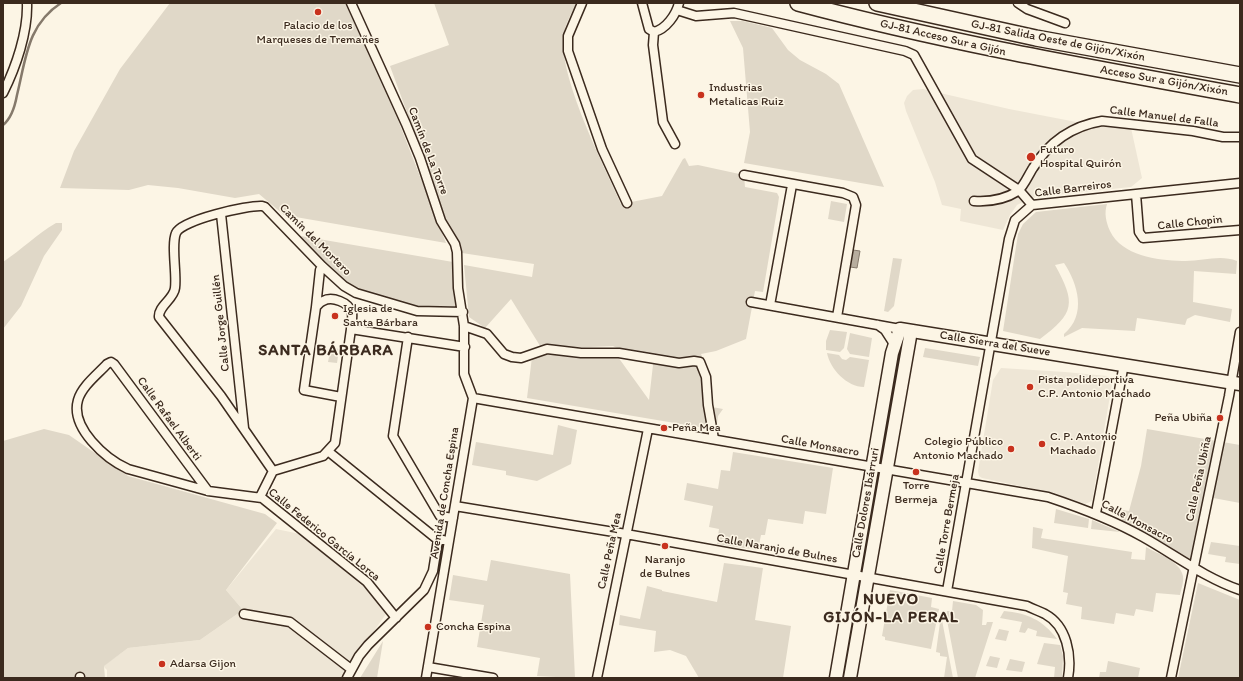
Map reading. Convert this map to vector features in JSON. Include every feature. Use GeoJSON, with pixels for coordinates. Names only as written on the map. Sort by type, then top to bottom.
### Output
{"type":"FeatureCollection","features":[{"type":"Feature","properties":{"kind":"highway","name":"GJ-81 Acceso Sur a Gijón"},"geometry":{"type":"LineString","coordinates":[[798,3],[952,40],[1089,68]]}},
{"type":"Feature","properties":{"kind":"highway","name":"GJ-81 Salida Oeste de Gijón/Xixón"},"geometry":{"type":"LineString","coordinates":[[877,3],[1036,38],[1240,75]]}},
{"type":"Feature","properties":{"kind":"highway","name":"Acceso Sur a Gijón/Xixón"},"geometry":{"type":"LineString","coordinates":[[1089,68],[1240,95]]}},
{"type":"Feature","properties":{"kind":"street"},"geometry":{"type":"LineString","coordinates":[[3,93],[17,58],[28,16],[27,3]]}},
{"type":"Feature","properties":{"kind":"street","name":"Camín de La Torre"},"geometry":{"type":"LineString","coordinates":[[351,3],[409,130],[441,221],[455,244],[457,252],[458,288],[463,312]]}},
{"type":"Feature","properties":{"kind":"street"},"geometry":{"type":"LineString","coordinates":[[582,3],[568,36],[568,50],[602,149],[627,203]]}},
{"type":"Feature","properties":{"kind":"street"},"geometry":{"type":"LineString","coordinates":[[642,3],[648,29],[654,32]]}},
{"type":"Feature","properties":{"kind":"street"},"geometry":{"type":"LineString","coordinates":[[1018,3],[1028,9],[1065,23]]}},
{"type":"Feature","properties":{"kind":"street"},"geometry":{"type":"LineString","coordinates":[[654,32],[664,26],[678,7],[696,16],[734,13],[905,51],[914,55],[972,159],[1019,190],[1032,205]]}},
{"type":"Feature","properties":{"kind":"street"},"geometry":{"type":"LineString","coordinates":[[654,32],[653,44],[663,122],[675,144]]}},
{"type":"Feature","properties":{"kind":"street","name":"Calle Manuel de Falla"},"geometry":{"type":"LineString","coordinates":[[1019,190],[1040,157],[1049,146],[1067,133],[1087,124],[1102,121],[1193,131],[1223,137],[1240,136]]}},
{"type":"Feature","properties":{"kind":"street"},"geometry":{"type":"LineString","coordinates":[[744,175],[792,185],[843,193],[853,197],[856,205],[837,317]]}},
{"type":"Feature","properties":{"kind":"street","name":"Calle Barreiros"},"geometry":{"type":"LineString","coordinates":[[990,343],[1012,227],[1019,216],[1032,205],[1240,183]]}},
{"type":"Feature","properties":{"kind":"street"},"geometry":{"type":"LineString","coordinates":[[770,305],[792,185]]}},
{"type":"Feature","properties":{"kind":"street"},"geometry":{"type":"LineString","coordinates":[[974,201],[997,201],[1019,190]]}},
{"type":"Feature","properties":{"kind":"street","name":"Calle Chopin"},"geometry":{"type":"LineString","coordinates":[[1136,194],[1139,232],[1143,238],[1240,230]]}},
{"type":"Feature","properties":{"kind":"street","name":"Camín del Mortero"},"geometry":{"type":"LineString","coordinates":[[221,214],[257,206],[265,207],[322,266],[344,286],[356,293],[417,312],[463,312]]}},
{"type":"Feature","properties":{"kind":"street"},"geometry":{"type":"LineString","coordinates":[[221,214],[194,221],[177,231],[175,289],[160,312],[159,317],[273,471]]}},
{"type":"Feature","properties":{"kind":"street","name":"Calle Jorge Guillén"},"geometry":{"type":"LineString","coordinates":[[221,214],[244,430]]}},
{"type":"Feature","properties":{"kind":"street"},"geometry":{"type":"LineString","coordinates":[[320,270],[304,390],[341,397]]}},
{"type":"Feature","properties":{"kind":"street"},"geometry":{"type":"LineString","coordinates":[[260,496],[273,471],[323,456],[329,452],[335,443],[352,314],[349,306],[344,303],[328,300],[321,301],[316,307]]}},
{"type":"Feature","properties":{"kind":"street","name":"Calle Sierra del Sueve"},"geometry":{"type":"LineString","coordinates":[[751,302],[905,330],[1236,383]]}},
{"type":"Feature","properties":{"kind":"street","name":"Avenida de Concha Espina"},"geometry":{"type":"LineString","coordinates":[[426,678],[472,398],[464,374],[465,347],[463,312]]}},
{"type":"Feature","properties":{"kind":"street"},"geometry":{"type":"LineString","coordinates":[[878,324],[885,330],[894,344]]}},
{"type":"Feature","properties":{"kind":"street"},"geometry":{"type":"LineString","coordinates":[[464,326],[487,334],[504,354],[512,357],[520,358],[547,349],[582,353],[619,353],[679,363],[694,360],[700,362],[706,377],[708,404],[714,439]]}},
{"type":"Feature","properties":{"kind":"street"},"geometry":{"type":"LineString","coordinates":[[351,329],[465,347]]}},
{"type":"Feature","properties":{"kind":"street","name":"Calle Dolores Ibárruri"},"geometry":{"type":"LineString","coordinates":[[836,678],[894,344],[905,330]]}},
{"type":"Feature","properties":{"kind":"street","name":"Calle Dolores Ibárruri"},"geometry":{"type":"LineString","coordinates":[[850,678],[886,470],[905,330]]}},
{"type":"Feature","properties":{"kind":"street","name":"Calle Peña Ubiña"},"geometry":{"type":"LineString","coordinates":[[1171,678],[1194,567],[1236,383],[1240,332]]}},
{"type":"Feature","properties":{"kind":"street"},"geometry":{"type":"LineString","coordinates":[[408,337],[393,436],[440,516],[453,518]]}},
{"type":"Feature","properties":{"kind":"street","name":"Calle Torre Bermeja"},"geometry":{"type":"LineString","coordinates":[[947,591],[990,343]]}},
{"type":"Feature","properties":{"kind":"street","name":"Calle Rafael Alberti"},"geometry":{"type":"LineString","coordinates":[[78,400],[83,391],[107,364],[111,362],[208,492]]}},
{"type":"Feature","properties":{"kind":"street"},"geometry":{"type":"LineString","coordinates":[[1096,513],[1124,364]]}},
{"type":"Feature","properties":{"kind":"street","name":"Calle Monsacro"},"geometry":{"type":"LineString","coordinates":[[472,398],[1048,497],[1096,513],[1194,567],[1240,590]]}},
{"type":"Feature","properties":{"kind":"street","name":"Calle Federico García Lorca"},"geometry":{"type":"LineString","coordinates":[[78,400],[79,418],[88,436],[99,450],[116,463],[128,469],[208,492],[225,495],[260,496],[367,582],[396,618]]}},
{"type":"Feature","properties":{"kind":"street","name":"Calle Peña Mea"},"geometry":{"type":"LineString","coordinates":[[597,678],[648,429]]}},
{"type":"Feature","properties":{"kind":"street"},"geometry":{"type":"LineString","coordinates":[[329,452],[438,540],[449,541]]}},
{"type":"Feature","properties":{"kind":"street","name":"Calle Naranjo de Bulnes"},"geometry":{"type":"LineString","coordinates":[[455,506],[626,534],[1027,606],[1046,614],[1057,626],[1066,640],[1070,665],[1068,678]]}},
{"type":"Feature","properties":{"kind":"street"},"geometry":{"type":"LineString","coordinates":[[347,678],[351,669],[368,645],[424,590],[428,583],[434,563],[438,540]]}},
{"type":"Feature","properties":{"kind":"street"},"geometry":{"type":"LineString","coordinates":[[244,614],[290,622],[351,669]]}},
{"type":"Feature","properties":{"kind":"street"},"geometry":{"type":"LineString","coordinates":[[428,667],[493,678]]}},
{"type":"Feature","properties":{"kind":"shaded area"},"geometry":{"type":"Polygon","coordinates":[[[170,3],[345,3],[398,120],[446,243],[284,215],[259,194],[235,198],[178,188],[148,185],[129,190],[60,188],[74,151],[120,69],[170,3]]]}},
{"type":"Feature","properties":{"kind":"shaded area"},"geometry":{"type":"Polygon","coordinates":[[[434,3],[576,3],[567,22],[564,34],[564,51],[568,72],[574,96],[621,204],[662,196],[685,158],[689,166],[698,165],[744,175],[745,187],[777,193],[779,197],[763,292],[755,291],[746,339],[716,351],[701,354],[709,373],[712,407],[723,409],[718,416],[716,430],[527,398],[532,357],[551,351],[595,357],[618,357],[649,400],[654,356],[619,349],[613,346],[542,349],[511,299],[485,328],[469,317],[464,265],[532,277],[534,264],[462,253],[459,241],[447,222],[390,66],[449,45],[434,3]]]}},
{"type":"Feature","properties":{"kind":"shaded area"},"geometry":{"type":"Polygon","coordinates":[[[730,21],[743,21],[772,28],[788,50],[800,60],[826,74],[839,84],[884,187],[744,163],[750,132],[743,48],[730,21]]]}},
{"type":"Feature","properties":{"kind":"shaded area","name":"Futuro Hospital Quirón"},"geometry":{"type":"Polygon","coordinates":[[[923,89],[1009,109],[1097,126],[1131,128],[1142,178],[1131,187],[1036,197],[1017,205],[1010,215],[1003,230],[960,221],[961,209],[942,205],[935,182],[906,111],[904,103],[907,96],[913,90],[923,89]]]}},
{"type":"Feature","properties":{"kind":"shaded area"},"geometry":{"type":"Polygon","coordinates":[[[831,201],[847,204],[844,222],[828,219],[831,201]]]}},
{"type":"Feature","properties":{"kind":"shaded area"},"geometry":{"type":"Polygon","coordinates":[[[1107,204],[1106,218],[1110,231],[1123,246],[1131,251],[1151,258],[1172,260],[1189,261],[1223,258],[1237,261],[1236,274],[1194,271],[1193,302],[1232,309],[1230,322],[1195,315],[1187,319],[1185,325],[1137,318],[1135,331],[1082,328],[1064,337],[1064,334],[1076,318],[1078,299],[1073,280],[1064,263],[1055,265],[1062,278],[1069,298],[1066,314],[1060,322],[1040,339],[1003,331],[1018,234],[1023,224],[1036,212],[1107,204]]]}},
{"type":"Feature","properties":{"kind":"shaded area"},"geometry":{"type":"Polygon","coordinates":[[[56,223],[62,223],[62,230],[44,256],[21,306],[3,329],[3,262],[56,223]]]}},
{"type":"Feature","properties":{"kind":"shaded area"},"geometry":{"type":"Polygon","coordinates":[[[301,236],[453,262],[458,308],[448,306],[416,308],[349,285],[305,245],[301,236]]]}},
{"type":"Feature","properties":{"kind":"shaded area"},"geometry":{"type":"Polygon","coordinates":[[[853,250],[860,251],[857,268],[850,267],[853,250]]]}},
{"type":"Feature","properties":{"kind":"shaded area"},"geometry":{"type":"Polygon","coordinates":[[[893,258],[902,259],[894,306],[888,312],[884,311],[893,258]]]}},
{"type":"Feature","properties":{"kind":"shaded area"},"geometry":{"type":"Polygon","coordinates":[[[830,330],[847,332],[844,348],[840,352],[826,350],[826,341],[830,330]]]}},
{"type":"Feature","properties":{"kind":"shaded area"},"geometry":{"type":"Polygon","coordinates":[[[850,333],[872,338],[869,357],[850,354],[847,349],[850,333]]]}},
{"type":"Feature","properties":{"kind":"shaded area"},"geometry":{"type":"Polygon","coordinates":[[[331,347],[339,349],[337,363],[328,362],[331,347]]]}},
{"type":"Feature","properties":{"kind":"shaded area"},"geometry":{"type":"Polygon","coordinates":[[[925,348],[980,357],[978,366],[923,357],[925,348]]]}},
{"type":"Feature","properties":{"kind":"shaded area"},"geometry":{"type":"Polygon","coordinates":[[[827,353],[839,355],[842,359],[846,360],[850,357],[869,360],[864,387],[851,384],[840,376],[832,365],[827,353]]]}},
{"type":"Feature","properties":{"kind":"shaded area","name":"C. P. Antonio Machado"},"geometry":{"type":"Polygon","coordinates":[[[1001,368],[1107,376],[1112,384],[1092,501],[1085,504],[1053,493],[982,478],[979,476],[978,471],[993,380],[1001,368]]]}},
{"type":"Feature","properties":{"kind":"shaded area"},"geometry":{"type":"Polygon","coordinates":[[[558,425],[577,430],[571,464],[537,481],[506,475],[506,471],[472,465],[476,442],[553,455],[558,425]]]}},
{"type":"Feature","properties":{"kind":"shaded area"},"geometry":{"type":"Polygon","coordinates":[[[44,429],[69,435],[128,476],[265,514],[277,523],[226,590],[243,610],[200,640],[128,648],[104,666],[105,678],[3,678],[3,441],[44,429]]]}},
{"type":"Feature","properties":{"kind":"shaded area"},"geometry":{"type":"Polygon","coordinates":[[[1147,429],[1240,445],[1240,503],[1208,497],[1193,567],[1121,526],[1123,510],[1129,511],[1141,466],[1147,429]]]}},
{"type":"Feature","properties":{"kind":"shaded area"},"geometry":{"type":"Polygon","coordinates":[[[733,452],[833,468],[826,514],[805,511],[803,524],[768,519],[765,535],[761,535],[758,550],[717,544],[719,529],[709,527],[713,506],[684,500],[687,483],[718,489],[721,470],[730,471],[733,452]]]}},
{"type":"Feature","properties":{"kind":"shaded area"},"geometry":{"type":"Polygon","coordinates":[[[1056,509],[1089,519],[1088,528],[1054,523],[1056,509]]]}},
{"type":"Feature","properties":{"kind":"shaded area"},"geometry":{"type":"Polygon","coordinates":[[[1092,520],[1120,532],[1091,529],[1092,520]]]}},
{"type":"Feature","properties":{"kind":"shaded area"},"geometry":{"type":"Polygon","coordinates":[[[1033,527],[1043,529],[1041,538],[1132,552],[1131,559],[1145,560],[1146,547],[1168,558],[1178,566],[1183,576],[1180,595],[1156,593],[1153,612],[1136,609],[1134,616],[1116,613],[1114,624],[1081,619],[1082,607],[1066,604],[1068,593],[1063,592],[1068,556],[1032,548],[1033,527]]]}},
{"type":"Feature","properties":{"kind":"shaded area"},"geometry":{"type":"Polygon","coordinates":[[[276,529],[300,534],[378,599],[385,609],[386,614],[345,672],[343,678],[107,678],[107,670],[103,666],[128,648],[200,640],[243,610],[226,590],[276,529]]]}},
{"type":"Feature","properties":{"kind":"shaded area"},"geometry":{"type":"Polygon","coordinates":[[[1211,542],[1240,546],[1240,564],[1225,562],[1226,557],[1208,554],[1211,542]]]}},
{"type":"Feature","properties":{"kind":"shaded area"},"geometry":{"type":"Polygon","coordinates":[[[491,560],[570,574],[575,678],[537,676],[540,658],[477,647],[484,605],[449,600],[453,575],[487,581],[491,560]]]}},
{"type":"Feature","properties":{"kind":"shaded area"},"geometry":{"type":"Polygon","coordinates":[[[724,563],[763,568],[755,620],[791,626],[783,678],[699,678],[686,656],[670,650],[654,652],[656,631],[619,625],[620,615],[640,619],[647,586],[662,591],[717,602],[724,563]]]}},
{"type":"Feature","properties":{"kind":"shaded area"},"geometry":{"type":"Polygon","coordinates":[[[1198,583],[1240,600],[1240,678],[1178,678],[1198,583]]]}},
{"type":"Feature","properties":{"kind":"shaded area"},"geometry":{"type":"Polygon","coordinates":[[[890,590],[932,598],[931,607],[939,609],[931,649],[885,640],[885,637],[882,636],[890,590]]]}},
{"type":"Feature","properties":{"kind":"shaded area"},"geometry":{"type":"Polygon","coordinates":[[[953,601],[976,605],[983,610],[982,625],[986,625],[987,622],[993,622],[975,678],[958,678],[946,615],[947,611],[952,611],[953,601]]]}},
{"type":"Feature","properties":{"kind":"shaded area"},"geometry":{"type":"Polygon","coordinates":[[[1004,611],[1027,616],[1040,622],[1052,632],[1057,639],[1036,636],[1037,631],[1028,628],[1025,633],[1019,632],[1022,622],[1000,618],[1004,611]]]}},
{"type":"Feature","properties":{"kind":"shaded area"},"geometry":{"type":"Polygon","coordinates":[[[941,615],[953,678],[944,678],[947,657],[940,656],[940,653],[936,652],[941,615]]]}},
{"type":"Feature","properties":{"kind":"shaded area"},"geometry":{"type":"Polygon","coordinates":[[[999,629],[1009,631],[1006,641],[995,639],[999,629]]]}},
{"type":"Feature","properties":{"kind":"shaded area"},"geometry":{"type":"Polygon","coordinates":[[[383,641],[377,678],[360,678],[383,641]]]}},
{"type":"Feature","properties":{"kind":"shaded area"},"geometry":{"type":"Polygon","coordinates":[[[1044,643],[1060,645],[1063,656],[1062,678],[1054,678],[1055,667],[1037,664],[1044,643]]]}},
{"type":"Feature","properties":{"kind":"shaded area"},"geometry":{"type":"Polygon","coordinates":[[[990,656],[1000,658],[997,668],[986,666],[990,656]]]}},
{"type":"Feature","properties":{"kind":"shaded area"},"geometry":{"type":"Polygon","coordinates":[[[1010,659],[1025,662],[1022,672],[1006,670],[1010,659]]]}},
{"type":"Feature","properties":{"kind":"shaded area"},"geometry":{"type":"Polygon","coordinates":[[[1108,661],[1140,668],[1138,678],[1099,678],[1100,672],[1106,672],[1108,661]]]}},
{"type":"Feature","properties":{"kind":"waterway"},"geometry":{"type":"LineString","coordinates":[[3,125],[9,119],[14,107],[26,56],[35,32],[41,22],[61,3]]}},
{"type":"Feature","properties":{"kind":"place","name":"Palacio de los Marqueses de Tremañes"},"geometry":{"type":"Point","coordinates":[318,12]}},
{"type":"Feature","properties":{"kind":"place","name":"Industrias Metalicas Ruiz"},"geometry":{"type":"Point","coordinates":[701,95]}},
{"type":"Feature","properties":{"kind":"place","name":"Futuro Hospital Quirón"},"geometry":{"type":"Point","coordinates":[1031,157]}},
{"type":"Feature","properties":{"kind":"place","name":"Iglesia de Santa Bárbara"},"geometry":{"type":"Point","coordinates":[335,316]}},
{"type":"Feature","properties":{"kind":"place","name":"Pista polideportiva C.P. Antonio Machado"},"geometry":{"type":"Point","coordinates":[1030,387]}},
{"type":"Feature","properties":{"kind":"place","name":"Peña Ubiña"},"geometry":{"type":"Point","coordinates":[1220,418]}},
{"type":"Feature","properties":{"kind":"place","name":"Peña Mea"},"geometry":{"type":"Point","coordinates":[664,428]}},
{"type":"Feature","properties":{"kind":"place","name":"C. P. Antonio Machado"},"geometry":{"type":"Point","coordinates":[1042,444]}},
{"type":"Feature","properties":{"kind":"place","name":"Colegio Público Antonio Machado"},"geometry":{"type":"Point","coordinates":[1011,449]}},
{"type":"Feature","properties":{"kind":"place","name":"Torre Bermeja"},"geometry":{"type":"Point","coordinates":[916,472]}},
{"type":"Feature","properties":{"kind":"place","name":"Naranjo de Bulnes"},"geometry":{"type":"Point","coordinates":[665,546]}},
{"type":"Feature","properties":{"kind":"place","name":"Concha Espina"},"geometry":{"type":"Point","coordinates":[428,627]}},
{"type":"Feature","properties":{"kind":"place","name":"Adarsa Gijon"},"geometry":{"type":"Point","coordinates":[162,664]}},
{"type":"Feature","properties":{"kind":"district","name":"SANTA BÁRBARA"},"geometry":{"type":"Point","coordinates":[326,351]}},
{"type":"Feature","properties":{"kind":"district","name":"NUEVO GIJÓN-LA PERAL"},"geometry":{"type":"Point","coordinates":[891,609]}}]}
